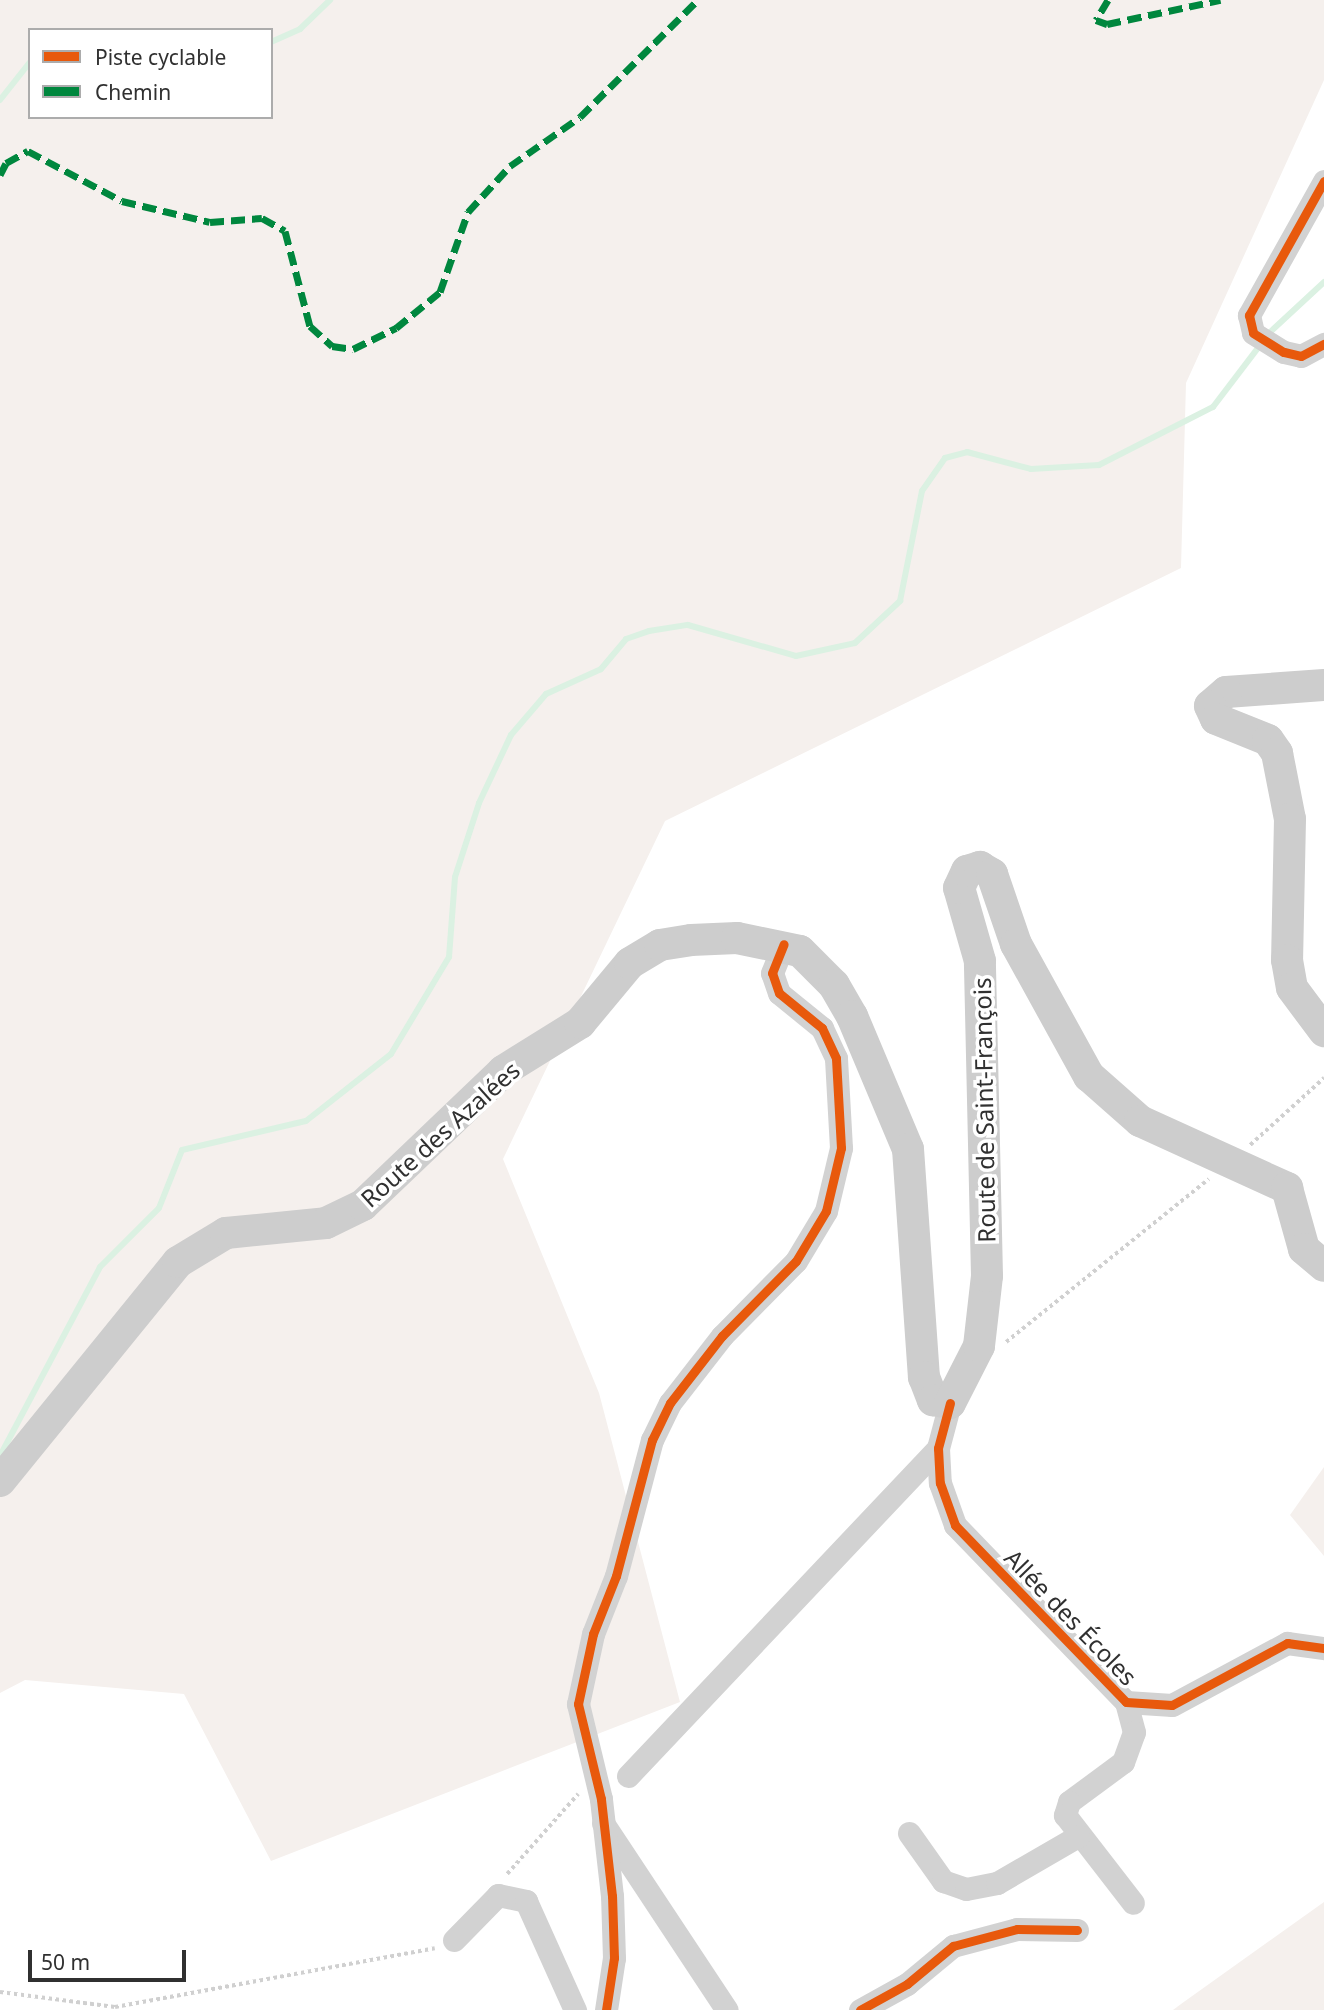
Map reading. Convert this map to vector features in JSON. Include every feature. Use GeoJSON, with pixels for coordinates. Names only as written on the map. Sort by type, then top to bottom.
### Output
{"type":"FeatureCollection","features":[{"type":"Feature","properties":{"kind":"main road"},"geometry":{"type":"LineString","coordinates":[[1324,685],[1226,692],[1210,706],[1216,719],[1254,732],[1278,753],[1290,819],[1287,960],[1292,988],[1324,1031]]}},
{"type":"Feature","properties":{"kind":"main road","name":"Route de Saint-François"},"geometry":{"type":"LineString","coordinates":[[950,1403],[979,1346],[987,1276],[980,961],[960,888],[967,872],[980,867],[992,874],[1016,944],[1096,1084],[1140,1121],[1233,1160],[1287,1188],[1304,1249],[1324,1266]]}},
{"type":"Feature","properties":{"kind":"main road","name":"Route des Azalées"},"geometry":{"type":"LineString","coordinates":[[0,1481],[161,1282],[202,1244],[226,1233],[326,1223],[363,1205],[503,1071],[580,1023],[645,952],[691,940],[784,944]]}},
{"type":"Feature","properties":{"kind":"main road"},"geometry":{"type":"LineString","coordinates":[[784,944],[800,951],[834,985],[897,1114],[912,1188],[924,1377],[933,1400],[950,1403]]}},
{"type":"Feature","properties":{"kind":"street"},"geometry":{"type":"LineString","coordinates":[[1324,181],[1262,284],[1248,315],[1261,339],[1301,356],[1324,344]]}},
{"type":"Feature","properties":{"kind":"street"},"geometry":{"type":"LineString","coordinates":[[606,2010],[614,1958],[603,1823],[597,1777],[578,1704],[580,1685],[652,1440],[693,1369],[796,1261],[835,1180],[843,1098],[836,1058],[822,1028],[779,993],[772,974],[784,944]]}},
{"type":"Feature","properties":{"kind":"street","name":"Allée des Écoles"},"geometry":{"type":"LineString","coordinates":[[950,1403],[938,1448],[940,1483],[955,1525],[1126,1702],[1172,1705],[1287,1643],[1324,1648]]}},
{"type":"Feature","properties":{"kind":"street"},"geometry":{"type":"LineString","coordinates":[[628,1776],[938,1448]]}},
{"type":"Feature","properties":{"kind":"street"},"geometry":{"type":"LineString","coordinates":[[1126,1702],[1134,1732],[1123,1762],[1065,1808],[1078,1836],[1133,1903]]}},
{"type":"Feature","properties":{"kind":"street"},"geometry":{"type":"LineString","coordinates":[[603,1823],[727,2010]]}},
{"type":"Feature","properties":{"kind":"street"},"geometry":{"type":"LineString","coordinates":[[909,1833],[943,1881],[966,1889],[997,1883],[1078,1836]]}},
{"type":"Feature","properties":{"kind":"street"},"geometry":{"type":"LineString","coordinates":[[454,1940],[498,1895],[526,1901],[575,2010]]}},
{"type":"Feature","properties":{"kind":"street"},"geometry":{"type":"LineString","coordinates":[[859,2010],[907,1984],[953,1946],[1017,1929],[1077,1930]]}},
{"type":"Feature","properties":{"kind":"path"},"geometry":{"type":"LineString","coordinates":[[979,1346],[1013,1340],[1233,1160],[1324,1077]]}},
{"type":"Feature","properties":{"kind":"path"},"geometry":{"type":"LineString","coordinates":[[498,1895],[514,1861],[597,1777]]}},
{"type":"Feature","properties":{"kind":"path"},"geometry":{"type":"LineString","coordinates":[[0,1992],[123,2006],[392,1960],[454,1940]]}},
{"type":"Feature","properties":{"kind":"shaded area"},"geometry":{"type":"Polygon","coordinates":[[[0,0],[1324,0],[1324,80],[1186,383],[1181,568],[665,821],[503,1159],[599,1393],[680,1702],[271,1861],[184,1694],[25,1680],[0,1693],[0,0]]]}},
{"type":"Feature","properties":{"kind":"shaded area"},"geometry":{"type":"Polygon","coordinates":[[[1324,1467],[1324,1556],[1290,1515],[1324,1467]]]}},
{"type":"Feature","properties":{"kind":"shaded area"},"geometry":{"type":"Polygon","coordinates":[[[1324,1902],[1324,2010],[1173,2010],[1181,2004],[1324,1902]]]}},
{"type":"Feature","properties":{"kind":"waterway"},"geometry":{"type":"LineString","coordinates":[[273,41],[300,29],[330,0]]}},
{"type":"Feature","properties":{"kind":"waterway"},"geometry":{"type":"LineString","coordinates":[[0,100],[28,65]]}},
{"type":"Feature","properties":{"kind":"waterway"},"geometry":{"type":"LineString","coordinates":[[1267,335],[1324,282]]}},
{"type":"Feature","properties":{"kind":"waterway"},"geometry":{"type":"LineString","coordinates":[[0,1456],[100,1267],[159,1208],[182,1150],[306,1121],[391,1054],[449,957],[455,877],[479,803],[511,735],[546,694],[601,669],[626,639],[649,631],[688,625],[796,656],[855,643],[900,601],[922,491],[945,458],[967,452],[1031,469],[1099,465],[1213,407],[1261,344]]}},
{"type":"Feature","properties":{"kind":"marked path"},"geometry":{"type":"LineString","coordinates":[[0,175],[6,163],[28,151],[122,201],[210,222],[262,218],[285,231],[310,326],[332,346],[353,349],[396,328],[440,292],[468,212],[510,166],[580,117],[698,0]]}},
{"type":"Feature","properties":{"kind":"marked path"},"geometry":{"type":"LineString","coordinates":[[1108,0],[1096,20],[1107,24],[1220,0]]}},
{"type":"Feature","properties":{"kind":"cycle path"},"geometry":{"type":"LineString","coordinates":[[1324,181],[1249,315],[1253,333],[1284,352],[1301,356],[1324,344]]}},
{"type":"Feature","properties":{"kind":"cycle path"},"geometry":{"type":"LineString","coordinates":[[606,2010],[614,1958],[612,1896],[601,1799],[578,1704],[593,1634],[616,1576],[652,1440],[670,1403],[722,1336],[796,1261],[826,1211],[841,1148],[836,1058],[822,1028],[779,993],[772,973],[784,944]]}},
{"type":"Feature","properties":{"kind":"cycle path"},"geometry":{"type":"LineString","coordinates":[[950,1403],[938,1448],[940,1483],[955,1525],[1126,1702],[1172,1705],[1287,1643],[1324,1648]]}},
{"type":"Feature","properties":{"kind":"cycle path"},"geometry":{"type":"LineString","coordinates":[[860,2010],[907,1984],[953,1946],[1017,1929],[1077,1930]]}}]}
